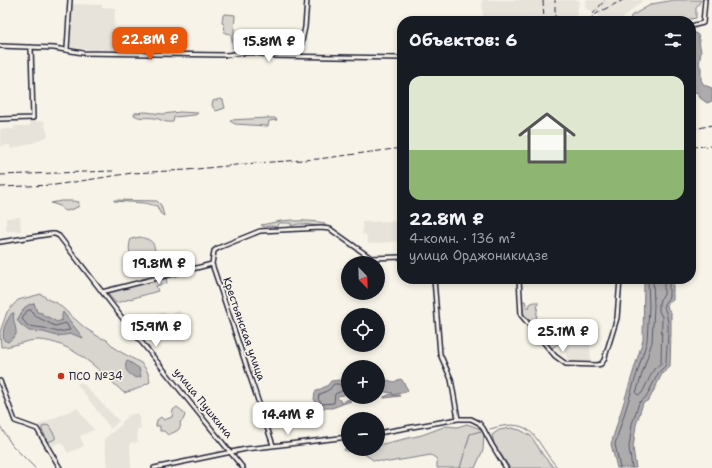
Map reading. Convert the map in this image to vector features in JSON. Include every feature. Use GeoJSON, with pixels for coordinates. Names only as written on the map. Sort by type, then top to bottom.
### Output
{"type":"FeatureCollection","features":[{"type":"Feature","properties":{"kind":"street"},"geometry":{"type":"LineString","coordinates":[[67,49],[70,0]]}},
{"type":"Feature","properties":{"kind":"street"},"geometry":{"type":"LineString","coordinates":[[299,56],[305,27],[307,0]]}},
{"type":"Feature","properties":{"kind":"street"},"geometry":{"type":"LineString","coordinates":[[696,25],[703,23],[704,0]]}},
{"type":"Feature","properties":{"kind":"street"},"geometry":{"type":"LineString","coordinates":[[0,46],[67,49],[84,53],[213,55],[235,54],[239,52],[257,52],[270,56],[397,58]]}},
{"type":"Feature","properties":{"kind":"street"},"geometry":{"type":"LineString","coordinates":[[0,119],[33,118],[31,47]]}},
{"type":"Feature","properties":{"kind":"street"},"geometry":{"type":"LineString","coordinates":[[102,292],[212,264],[215,249],[264,230],[290,230],[305,228],[330,229],[367,256],[376,259],[397,257]]}},
{"type":"Feature","properties":{"kind":"street","name":"улица Пушкина"},"geometry":{"type":"LineString","coordinates":[[0,242],[51,234],[59,236],[142,343],[243,468]]}},
{"type":"Feature","properties":{"kind":"street","name":"Крестьянская улица"},"geometry":{"type":"LineString","coordinates":[[212,264],[273,445]]}},
{"type":"Feature","properties":{"kind":"street"},"geometry":{"type":"LineString","coordinates":[[434,284],[440,354],[451,379],[458,419]]}},
{"type":"Feature","properties":{"kind":"street"},"geometry":{"type":"LineString","coordinates":[[519,284],[521,315],[556,357],[566,364],[598,365],[604,360],[616,318],[619,284]]}},
{"type":"Feature","properties":{"kind":"street"},"geometry":{"type":"LineString","coordinates":[[0,381],[15,421],[37,429],[60,468]]}},
{"type":"Feature","properties":{"kind":"street"},"geometry":{"type":"LineString","coordinates":[[385,432],[458,419],[476,421],[483,428],[506,468]]}},
{"type":"Feature","properties":{"kind":"street"},"geometry":{"type":"LineString","coordinates":[[154,468],[273,445],[341,438]]}},
{"type":"Feature","properties":{"kind":"shaded area"},"geometry":{"type":"Polygon","coordinates":[[[482,0],[579,0],[576,16],[483,16],[482,0]]]}},
{"type":"Feature","properties":{"kind":"shaded area"},"geometry":{"type":"Polygon","coordinates":[[[586,0],[643,0],[625,16],[599,16],[585,8],[586,0]]]}},
{"type":"Feature","properties":{"kind":"shaded area"},"geometry":{"type":"Polygon","coordinates":[[[674,0],[701,0],[696,8],[696,16],[631,16],[652,4],[674,0]]]}},
{"type":"Feature","properties":{"kind":"shaded area"},"geometry":{"type":"Polygon","coordinates":[[[72,4],[102,5],[102,7],[115,8],[113,50],[99,49],[99,51],[70,47],[72,4]]]}},
{"type":"Feature","properties":{"kind":"shaded area"},"geometry":{"type":"Polygon","coordinates":[[[223,15],[235,15],[233,48],[231,34],[225,33],[224,24],[222,23],[223,15]]]}},
{"type":"Feature","properties":{"kind":"shaded area"},"geometry":{"type":"Polygon","coordinates":[[[220,99],[223,100],[225,108],[216,111],[212,105],[213,101],[220,99]]]}},
{"type":"Feature","properties":{"kind":"shaded area"},"geometry":{"type":"Polygon","coordinates":[[[145,112],[163,114],[180,112],[198,113],[195,115],[174,117],[173,122],[134,115],[135,113],[145,112]]]}},
{"type":"Feature","properties":{"kind":"shaded area"},"geometry":{"type":"Polygon","coordinates":[[[275,118],[277,120],[269,121],[268,126],[235,124],[230,121],[231,120],[275,118]]]}},
{"type":"Feature","properties":{"kind":"shaded area"},"geometry":{"type":"Polygon","coordinates":[[[30,121],[44,121],[48,136],[35,142],[11,149],[10,145],[0,146],[0,129],[14,129],[14,126],[30,126],[30,121]]]}},
{"type":"Feature","properties":{"kind":"shaded area"},"geometry":{"type":"Polygon","coordinates":[[[114,200],[157,201],[161,205],[164,216],[160,213],[157,206],[114,200]]]}},
{"type":"Feature","properties":{"kind":"shaded area"},"geometry":{"type":"Polygon","coordinates":[[[61,201],[79,202],[78,207],[67,211],[63,210],[60,206],[51,203],[61,201]]]}},
{"type":"Feature","properties":{"kind":"shaded area"},"geometry":{"type":"Polygon","coordinates":[[[20,217],[21,231],[6,231],[6,218],[20,217]]]}},
{"type":"Feature","properties":{"kind":"shaded area"},"geometry":{"type":"Polygon","coordinates":[[[292,220],[325,223],[325,226],[301,224],[291,226],[291,223],[280,223],[276,227],[264,227],[261,225],[292,220]]]}},
{"type":"Feature","properties":{"kind":"shaded area"},"geometry":{"type":"Polygon","coordinates":[[[397,221],[397,241],[368,244],[366,234],[363,235],[362,222],[397,221]]]}},
{"type":"Feature","properties":{"kind":"shaded area"},"geometry":{"type":"Polygon","coordinates":[[[140,237],[153,243],[155,248],[155,252],[146,264],[134,259],[131,256],[129,248],[131,239],[140,237]]]}},
{"type":"Feature","properties":{"kind":"shaded area"},"geometry":{"type":"Polygon","coordinates":[[[166,277],[167,283],[156,286],[158,291],[116,303],[106,292],[166,277]]]}},
{"type":"Feature","properties":{"kind":"shaded area"},"geometry":{"type":"Polygon","coordinates":[[[41,294],[49,300],[57,303],[85,328],[107,340],[117,350],[141,363],[146,369],[150,382],[137,389],[124,393],[85,359],[74,351],[62,346],[38,340],[1,347],[0,332],[7,312],[18,300],[41,294]]]}},
{"type":"Feature","properties":{"kind":"shaded area"},"geometry":{"type":"Polygon","coordinates":[[[522,301],[525,301],[527,308],[529,308],[530,304],[538,302],[536,321],[529,321],[525,317],[522,310],[522,301]]]}},
{"type":"Feature","properties":{"kind":"shaded area"},"geometry":{"type":"Polygon","coordinates":[[[179,310],[184,319],[142,341],[131,326],[144,320],[143,318],[163,312],[167,315],[179,310]]]}},
{"type":"Feature","properties":{"kind":"shaded area"},"geometry":{"type":"Polygon","coordinates":[[[549,321],[552,331],[540,338],[533,329],[537,327],[537,325],[549,321]]]}},
{"type":"Feature","properties":{"kind":"shaded area"},"geometry":{"type":"Polygon","coordinates":[[[589,331],[591,361],[567,362],[564,332],[589,331]]]}},
{"type":"Feature","properties":{"kind":"shaded area"},"geometry":{"type":"Polygon","coordinates":[[[565,336],[564,340],[552,348],[544,341],[554,337],[565,336]]]}},
{"type":"Feature","properties":{"kind":"shaded area"},"geometry":{"type":"Polygon","coordinates":[[[81,382],[119,421],[111,429],[77,384],[81,382]]]}},
{"type":"Feature","properties":{"kind":"shaded area"},"geometry":{"type":"Polygon","coordinates":[[[177,407],[185,415],[183,420],[180,422],[181,425],[179,429],[168,435],[164,431],[160,431],[160,426],[156,426],[157,420],[161,417],[164,420],[172,417],[173,410],[177,407]]]}},
{"type":"Feature","properties":{"kind":"shaded area"},"geometry":{"type":"Polygon","coordinates":[[[77,408],[94,430],[80,436],[84,446],[68,453],[61,442],[52,446],[50,445],[38,425],[77,408]]]}},
{"type":"Feature","properties":{"kind":"shaded area"},"geometry":{"type":"Polygon","coordinates":[[[138,413],[141,428],[137,429],[138,442],[130,443],[131,468],[108,468],[104,439],[122,424],[121,423],[129,415],[138,413]]]}},
{"type":"Feature","properties":{"kind":"shaded area"},"geometry":{"type":"Polygon","coordinates":[[[467,424],[484,430],[483,450],[475,468],[437,468],[437,459],[431,455],[389,462],[373,460],[367,456],[385,456],[385,443],[422,435],[446,426],[457,427],[467,424]]]}},
{"type":"Feature","properties":{"kind":"shaded area"},"geometry":{"type":"Polygon","coordinates":[[[46,425],[49,426],[55,436],[55,439],[51,441],[48,441],[42,430],[42,427],[46,425]]]}},
{"type":"Feature","properties":{"kind":"shaded area"},"geometry":{"type":"Polygon","coordinates":[[[511,428],[520,430],[531,436],[543,455],[554,468],[510,468],[494,444],[492,435],[499,430],[511,428]]]}},
{"type":"Feature","properties":{"kind":"water"},"geometry":{"type":"Polygon","coordinates":[[[696,34],[698,35],[701,52],[699,64],[701,68],[701,80],[704,85],[712,88],[712,101],[707,103],[700,98],[698,93],[696,92],[696,34]]]}},
{"type":"Feature","properties":{"kind":"water"},"geometry":{"type":"Polygon","coordinates":[[[644,284],[673,284],[673,300],[667,304],[668,309],[671,312],[670,367],[662,374],[649,400],[643,403],[636,425],[633,448],[636,468],[617,468],[611,444],[643,340],[644,284]]]}},
{"type":"Feature","properties":{"kind":"water"},"geometry":{"type":"Polygon","coordinates":[[[34,303],[37,312],[42,313],[45,317],[57,322],[62,320],[63,312],[83,338],[72,334],[57,336],[43,332],[29,331],[17,320],[25,307],[34,303]]]}},
{"type":"Feature","properties":{"kind":"water"},"geometry":{"type":"Polygon","coordinates":[[[12,313],[14,313],[16,335],[8,342],[4,340],[3,333],[6,322],[12,313]]]}},
{"type":"Feature","properties":{"kind":"water"},"geometry":{"type":"Polygon","coordinates":[[[128,361],[139,368],[141,377],[136,378],[128,372],[126,362],[128,361]]]}},
{"type":"Feature","properties":{"kind":"water"},"geometry":{"type":"Polygon","coordinates":[[[400,379],[402,380],[408,390],[406,392],[392,395],[400,396],[385,398],[393,393],[385,392],[385,380],[394,382],[400,379]]]}},
{"type":"Feature","properties":{"kind":"water"},"geometry":{"type":"Polygon","coordinates":[[[331,381],[341,381],[341,395],[337,398],[340,400],[341,404],[343,404],[332,408],[319,408],[314,399],[315,392],[328,385],[331,381]]]}},
{"type":"Feature","properties":{"kind":"waterway"},"geometry":{"type":"LineString","coordinates":[[490,429],[517,425],[525,428],[538,440],[558,468]]}},
{"type":"Feature","properties":{"kind":"waterway"},"geometry":{"type":"LineString","coordinates":[[0,426],[12,445],[35,468]]}},
{"type":"Feature","properties":{"kind":"waterway"},"geometry":{"type":"LineString","coordinates":[[460,468],[470,434],[481,431]]}},
{"type":"Feature","properties":{"kind":"railway"},"geometry":{"type":"LineString","coordinates":[[543,0],[544,16]]}},
{"type":"Feature","properties":{"kind":"railway"},"geometry":{"type":"LineString","coordinates":[[555,0],[555,16]]}},
{"type":"Feature","properties":{"kind":"railway"},"geometry":{"type":"LineString","coordinates":[[593,14],[605,0]]}},
{"type":"Feature","properties":{"kind":"railway"},"geometry":{"type":"LineString","coordinates":[[594,16],[623,0]]}},
{"type":"Feature","properties":{"kind":"railway"},"geometry":{"type":"LineString","coordinates":[[696,129],[712,125]]}},
{"type":"Feature","properties":{"kind":"railway"},"geometry":{"type":"LineString","coordinates":[[696,147],[712,146]]}},
{"type":"Feature","properties":{"kind":"railway"},"geometry":{"type":"LineString","coordinates":[[0,187],[55,185],[132,173],[318,159],[397,149]]}},
{"type":"Feature","properties":{"kind":"railway"},"geometry":{"type":"LineString","coordinates":[[0,175],[113,171]]}},
{"type":"Feature","properties":{"kind":"place","name":"ПСО №34"},"geometry":{"type":"Point","coordinates":[61,376]}}]}
